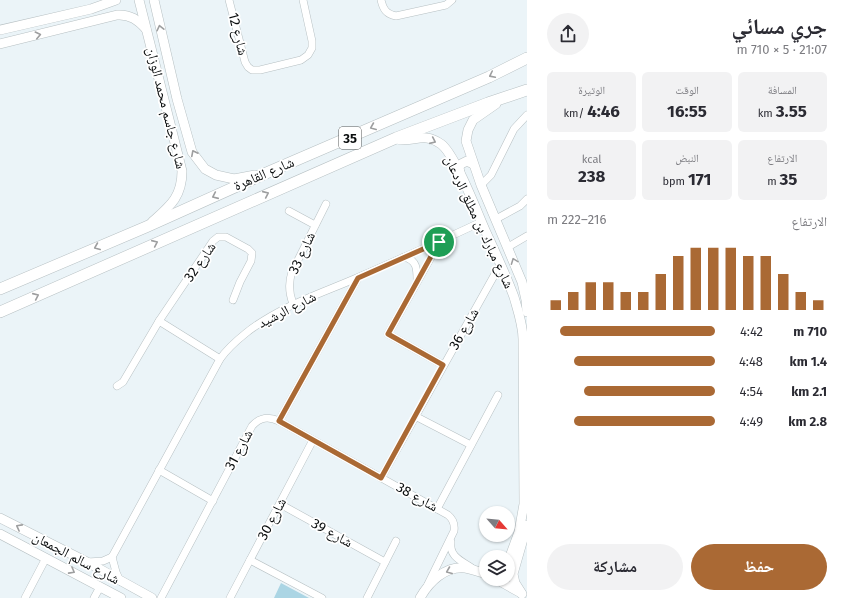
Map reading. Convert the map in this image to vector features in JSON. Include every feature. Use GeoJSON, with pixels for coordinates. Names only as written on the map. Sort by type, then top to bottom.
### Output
{"type":"FeatureCollection","features":[{"type":"Feature","properties":{"kind":"main road","name":"شارع القاهرة"},"geometry":{"type":"LineString","coordinates":[[0,289],[489,77],[527,58]]}},
{"type":"Feature","properties":{"kind":"main road","name":"شارع القاهرة"},"geometry":{"type":"LineString","coordinates":[[0,312],[396,138],[527,90]]}},
{"type":"Feature","properties":{"kind":"main road"},"geometry":{"type":"LineString","coordinates":[[172,215],[191,215],[194,219],[192,227]]}},
{"type":"Feature","properties":{"kind":"street"},"geometry":{"type":"LineString","coordinates":[[0,30],[91,8],[116,0]]}},
{"type":"Feature","properties":{"kind":"street","name":"شارع جاسم محمد الوزان"},"geometry":{"type":"LineString","coordinates":[[139,0],[181,165],[181,183],[178,195],[170,206],[146,227]]}},
{"type":"Feature","properties":{"kind":"street","name":"شارع جاسم محمد الوزان"},"geometry":{"type":"LineString","coordinates":[[154,0],[177,99],[192,152],[205,169],[216,175],[234,179],[264,174]]}},
{"type":"Feature","properties":{"kind":"street","name":"شارع 12"},"geometry":{"type":"LineString","coordinates":[[229,0],[245,62],[250,68],[258,70],[301,60],[310,52],[312,41],[303,0]]}},
{"type":"Feature","properties":{"kind":"street"},"geometry":{"type":"LineString","coordinates":[[381,0],[384,10],[390,15],[396,16],[446,5],[452,0]]}},
{"type":"Feature","properties":{"kind":"street"},"geometry":{"type":"LineString","coordinates":[[91,8],[96,10],[98,13],[98,18],[95,21]]}},
{"type":"Feature","properties":{"kind":"street"},"geometry":{"type":"LineString","coordinates":[[0,44],[117,15],[126,15],[137,20],[146,29]]}},
{"type":"Feature","properties":{"kind":"street"},"geometry":{"type":"LineString","coordinates":[[164,102],[171,103],[177,99]]}},
{"type":"Feature","properties":{"kind":"street","name":"شارع مبارك بن مطلق الردعان"},"geometry":{"type":"LineString","coordinates":[[499,99],[495,105],[488,108],[473,120],[468,130],[466,141],[481,185],[522,282],[527,312]]}},
{"type":"Feature","properties":{"kind":"street"},"geometry":{"type":"LineString","coordinates":[[481,185],[496,167],[514,129],[527,115]]}},
{"type":"Feature","properties":{"kind":"street","name":"شارع مبارك بن مطلق الردعان"},"geometry":{"type":"LineString","coordinates":[[396,138],[406,140],[424,137],[435,141],[446,149],[460,173],[514,297],[523,333],[525,416],[524,510],[513,550]]}},
{"type":"Feature","properties":{"kind":"street"},"geometry":{"type":"LineString","coordinates":[[460,173],[459,167],[461,164],[467,162],[473,164]]}},
{"type":"Feature","properties":{"kind":"street"},"geometry":{"type":"LineString","coordinates":[[496,219],[520,206],[527,199]]}},
{"type":"Feature","properties":{"kind":"street","name":"شارع 33"},"geometry":{"type":"LineString","coordinates":[[293,304],[289,291],[290,278],[326,204]]}},
{"type":"Feature","properties":{"kind":"street","name":"شارع 33"},"geometry":{"type":"LineString","coordinates":[[289,211],[315,225]]}},
{"type":"Feature","properties":{"kind":"street","name":"شارع الرشيد"},"geometry":{"type":"LineString","coordinates":[[112,557],[220,359],[231,346],[252,328],[268,317],[293,304],[358,278],[482,222]]}},
{"type":"Feature","properties":{"kind":"street","name":"شارع 32"},"geometry":{"type":"LineString","coordinates":[[117,386],[123,382],[159,322],[213,241],[220,236],[229,238],[250,251],[252,256],[251,262],[240,282],[234,300]]}},
{"type":"Feature","properties":{"kind":"street"},"geometry":{"type":"LineString","coordinates":[[508,247],[527,236]]}},
{"type":"Feature","properties":{"kind":"street"},"geometry":{"type":"LineString","coordinates":[[439,242],[388,334],[443,365]]}},
{"type":"Feature","properties":{"kind":"street"},"geometry":{"type":"LineString","coordinates":[[404,257],[412,260],[416,266],[416,284]]}},
{"type":"Feature","properties":{"kind":"street","name":"شارع 36"},"geometry":{"type":"LineString","coordinates":[[381,478],[500,265]]}},
{"type":"Feature","properties":{"kind":"street"},"geometry":{"type":"LineString","coordinates":[[279,421],[358,278]]}},
{"type":"Feature","properties":{"kind":"street"},"geometry":{"type":"LineString","coordinates":[[514,297],[518,297],[524,293]]}},
{"type":"Feature","properties":{"kind":"street"},"geometry":{"type":"LineString","coordinates":[[159,322],[220,359]]}},
{"type":"Feature","properties":{"kind":"street"},"geometry":{"type":"LineString","coordinates":[[437,509],[498,395]]}},
{"type":"Feature","properties":{"kind":"street"},"geometry":{"type":"LineString","coordinates":[[415,416],[471,445]]}},
{"type":"Feature","properties":{"kind":"street","name":"شارع 31"},"geometry":{"type":"LineString","coordinates":[[161,598],[253,424],[260,419],[265,418],[271,418],[279,421]]}},
{"type":"Feature","properties":{"kind":"street","name":"شارع 38"},"geometry":{"type":"LineString","coordinates":[[279,421],[448,515],[453,520],[455,529],[422,595]]}},
{"type":"Feature","properties":{"kind":"street","name":"شارع 30"},"geometry":{"type":"LineString","coordinates":[[230,598],[313,440]]}},
{"type":"Feature","properties":{"kind":"street"},"geometry":{"type":"LineString","coordinates":[[159,470],[213,501]]}},
{"type":"Feature","properties":{"kind":"street","name":"شارع 39"},"geometry":{"type":"LineString","coordinates":[[280,504],[385,562]]}},
{"type":"Feature","properties":{"kind":"street","name":"شارع سالم الجمعان"},"geometry":{"type":"LineString","coordinates":[[0,518],[87,562],[152,598]]}},
{"type":"Feature","properties":{"kind":"street"},"geometry":{"type":"LineString","coordinates":[[525,595],[515,583],[513,574],[527,525]]}},
{"type":"Feature","properties":{"kind":"street","name":"شارع سالم الجمعان"},"geometry":{"type":"LineString","coordinates":[[0,534],[121,598]]}},
{"type":"Feature","properties":{"kind":"street","name":"شارع 38"},"geometry":{"type":"LineString","coordinates":[[451,537],[450,549],[452,554],[476,571]]}},
{"type":"Feature","properties":{"kind":"street"},"geometry":{"type":"LineString","coordinates":[[367,598],[396,541]]}},
{"type":"Feature","properties":{"kind":"street"},"geometry":{"type":"LineString","coordinates":[[58,564],[56,559],[58,554],[64,551]]}},
{"type":"Feature","properties":{"kind":"street"},"geometry":{"type":"LineString","coordinates":[[87,562],[98,562],[112,557],[120,581]]}},
{"type":"Feature","properties":{"kind":"street"},"geometry":{"type":"LineString","coordinates":[[25,598],[46,558]]}},
{"type":"Feature","properties":{"kind":"street"},"geometry":{"type":"LineString","coordinates":[[250,560],[322,598]]}},
{"type":"Feature","properties":{"kind":"street"},"geometry":{"type":"LineString","coordinates":[[422,595],[433,581],[448,571],[461,568],[479,572]]}},
{"type":"Feature","properties":{"kind":"street"},"geometry":{"type":"LineString","coordinates":[[509,586],[525,595]]}},
{"type":"Feature","properties":{"kind":"street"},"geometry":{"type":"LineString","coordinates":[[94,598],[100,587]]}},
{"type":"Feature","properties":{"kind":"shaded area"},"geometry":{"type":"Polygon","coordinates":[[[281,583],[309,598],[274,598],[281,583]]]}},
{"type":"Feature","properties":{"kind":"route"},"geometry":{"type":"LineString","coordinates":[[439,242],[388,334],[443,365],[381,478],[279,421],[358,278],[439,242]]}}]}
